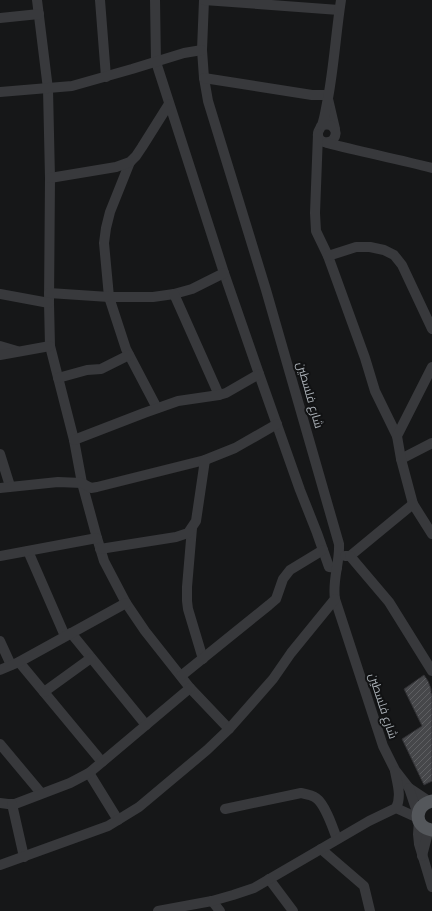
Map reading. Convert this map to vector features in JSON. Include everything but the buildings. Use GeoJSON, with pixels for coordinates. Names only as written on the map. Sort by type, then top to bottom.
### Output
{"type":"FeatureCollection","features":[{"type":"Feature","properties":{"kind":"main road"},"geometry":{"type":"LineString","coordinates":[[431,801],[422,806],[419,810],[418,818],[425,828],[431,829]]}},
{"type":"Feature","properties":{"kind":"street"},"geometry":{"type":"LineString","coordinates":[[37,0],[40,14],[48,89],[50,178],[50,346],[74,440],[82,483],[104,561],[126,603],[145,631],[190,688],[229,729]]}},
{"type":"Feature","properties":{"kind":"street"},"geometry":{"type":"LineString","coordinates":[[100,0],[106,76]]}},
{"type":"Feature","properties":{"kind":"street"},"geometry":{"type":"LineString","coordinates":[[155,0],[156,62],[169,104],[224,272],[300,490],[328,567],[337,568]]}},
{"type":"Feature","properties":{"kind":"street"},"geometry":{"type":"LineString","coordinates":[[204,0],[340,5],[322,136]]}},
{"type":"Feature","properties":{"kind":"street","name":"شارع فلسطين"},"geometry":{"type":"LineString","coordinates":[[204,0],[202,50],[204,78],[208,101],[266,290],[339,544],[339,556],[334,592],[335,599],[383,746],[395,770],[409,788]]}},
{"type":"Feature","properties":{"kind":"street"},"geometry":{"type":"LineString","coordinates":[[0,18],[40,14]]}},
{"type":"Feature","properties":{"kind":"street"},"geometry":{"type":"LineString","coordinates":[[0,92],[72,86],[184,53],[202,50]]}},
{"type":"Feature","properties":{"kind":"street"},"geometry":{"type":"LineString","coordinates":[[204,78],[312,95],[328,96]]}},
{"type":"Feature","properties":{"kind":"street"},"geometry":{"type":"LineString","coordinates":[[322,136],[333,140],[336,132],[328,96]]}},
{"type":"Feature","properties":{"kind":"street"},"geometry":{"type":"LineString","coordinates":[[157,408],[126,349],[109,297],[104,243],[110,212],[130,162],[139,152],[169,104]]}},
{"type":"Feature","properties":{"kind":"street"},"geometry":{"type":"LineString","coordinates":[[351,149],[330,125],[324,125],[317,153],[314,213],[316,231],[328,256],[366,358],[375,391],[397,436],[401,459],[414,504],[432,534]]}},
{"type":"Feature","properties":{"kind":"street"},"geometry":{"type":"LineString","coordinates":[[322,136],[351,149],[432,168]]}},
{"type":"Feature","properties":{"kind":"street"},"geometry":{"type":"LineString","coordinates":[[50,178],[116,168],[130,162]]}},
{"type":"Feature","properties":{"kind":"street"},"geometry":{"type":"LineString","coordinates":[[328,256],[356,247],[370,247],[384,250],[394,255],[402,265],[432,329]]}},
{"type":"Feature","properties":{"kind":"street"},"geometry":{"type":"LineString","coordinates":[[0,294],[49,298],[153,297],[174,294],[192,289],[224,272]]}},
{"type":"Feature","properties":{"kind":"street"},"geometry":{"type":"LineString","coordinates":[[174,294],[219,395]]}},
{"type":"Feature","properties":{"kind":"street"},"geometry":{"type":"LineString","coordinates":[[0,346],[20,352]]}},
{"type":"Feature","properties":{"kind":"street"},"geometry":{"type":"LineString","coordinates":[[0,355],[50,346]]}},
{"type":"Feature","properties":{"kind":"street"},"geometry":{"type":"LineString","coordinates":[[58,378],[87,370],[101,370],[129,355]]}},
{"type":"Feature","properties":{"kind":"street"},"geometry":{"type":"LineString","coordinates":[[397,436],[432,367]]}},
{"type":"Feature","properties":{"kind":"street"},"geometry":{"type":"LineString","coordinates":[[74,440],[178,401],[226,393],[259,374]]}},
{"type":"Feature","properties":{"kind":"street"},"geometry":{"type":"LineString","coordinates":[[0,454],[5,487],[58,482],[82,483],[91,488],[206,460],[235,448],[277,424]]}},
{"type":"Feature","properties":{"kind":"street"},"geometry":{"type":"LineString","coordinates":[[401,459],[432,443]]}},
{"type":"Feature","properties":{"kind":"street"},"geometry":{"type":"LineString","coordinates":[[100,549],[176,537],[188,533],[196,522],[206,460]]}},
{"type":"Feature","properties":{"kind":"street"},"geometry":{"type":"LineString","coordinates":[[339,556],[350,556],[414,504]]}},
{"type":"Feature","properties":{"kind":"street"},"geometry":{"type":"LineString","coordinates":[[192,528],[187,601],[203,659]]}},
{"type":"Feature","properties":{"kind":"street"},"geometry":{"type":"LineString","coordinates":[[0,556],[97,538]]}},
{"type":"Feature","properties":{"kind":"street"},"geometry":{"type":"LineString","coordinates":[[181,676],[269,606],[276,599],[283,579],[290,570],[323,550]]}},
{"type":"Feature","properties":{"kind":"street"},"geometry":{"type":"LineString","coordinates":[[28,551],[68,634],[91,658],[146,725]]}},
{"type":"Feature","properties":{"kind":"street"},"geometry":{"type":"LineString","coordinates":[[350,556],[389,602],[432,671]]}},
{"type":"Feature","properties":{"kind":"street"},"geometry":{"type":"LineString","coordinates":[[0,865],[108,826],[139,807],[207,750],[229,729],[273,679],[291,653],[335,599]]}},
{"type":"Feature","properties":{"kind":"street"},"geometry":{"type":"LineString","coordinates":[[0,670],[126,603]]}},
{"type":"Feature","properties":{"kind":"street"},"geometry":{"type":"LineString","coordinates":[[0,641],[15,663],[44,692],[102,762]]}},
{"type":"Feature","properties":{"kind":"street"},"geometry":{"type":"LineString","coordinates":[[44,692],[91,658]]}},
{"type":"Feature","properties":{"kind":"street"},"geometry":{"type":"LineString","coordinates":[[0,802],[12,804],[70,783],[89,773],[190,688]]}},
{"type":"Feature","properties":{"kind":"street"},"geometry":{"type":"LineString","coordinates":[[0,744],[41,793]]}},
{"type":"Feature","properties":{"kind":"street"},"geometry":{"type":"LineString","coordinates":[[158,911],[212,901],[254,888],[337,839],[396,808],[400,796],[395,770]]}},
{"type":"Feature","properties":{"kind":"street"},"geometry":{"type":"LineString","coordinates":[[89,773],[118,820]]}},
{"type":"Feature","properties":{"kind":"street"},"geometry":{"type":"LineString","coordinates":[[409,788],[431,801]]}},
{"type":"Feature","properties":{"kind":"street"},"geometry":{"type":"LineString","coordinates":[[409,788],[418,818],[418,839],[432,887]]}},
{"type":"Feature","properties":{"kind":"street"},"geometry":{"type":"LineString","coordinates":[[225,809],[301,793],[317,798],[323,805],[337,839]]}},
{"type":"Feature","properties":{"kind":"street"},"geometry":{"type":"LineString","coordinates":[[12,804],[24,857]]}},
{"type":"Feature","properties":{"kind":"street"},"geometry":{"type":"LineString","coordinates":[[396,808],[418,818]]}},
{"type":"Feature","properties":{"kind":"street"},"geometry":{"type":"LineString","coordinates":[[422,856],[431,829]]}},
{"type":"Feature","properties":{"kind":"street"},"geometry":{"type":"LineString","coordinates":[[320,849],[364,886],[370,911]]}},
{"type":"Feature","properties":{"kind":"street"},"geometry":{"type":"LineString","coordinates":[[269,880],[293,911]]}},
{"type":"Feature","properties":{"kind":"street"},"geometry":{"type":"LineString","coordinates":[[212,901],[220,911]]}}]}
